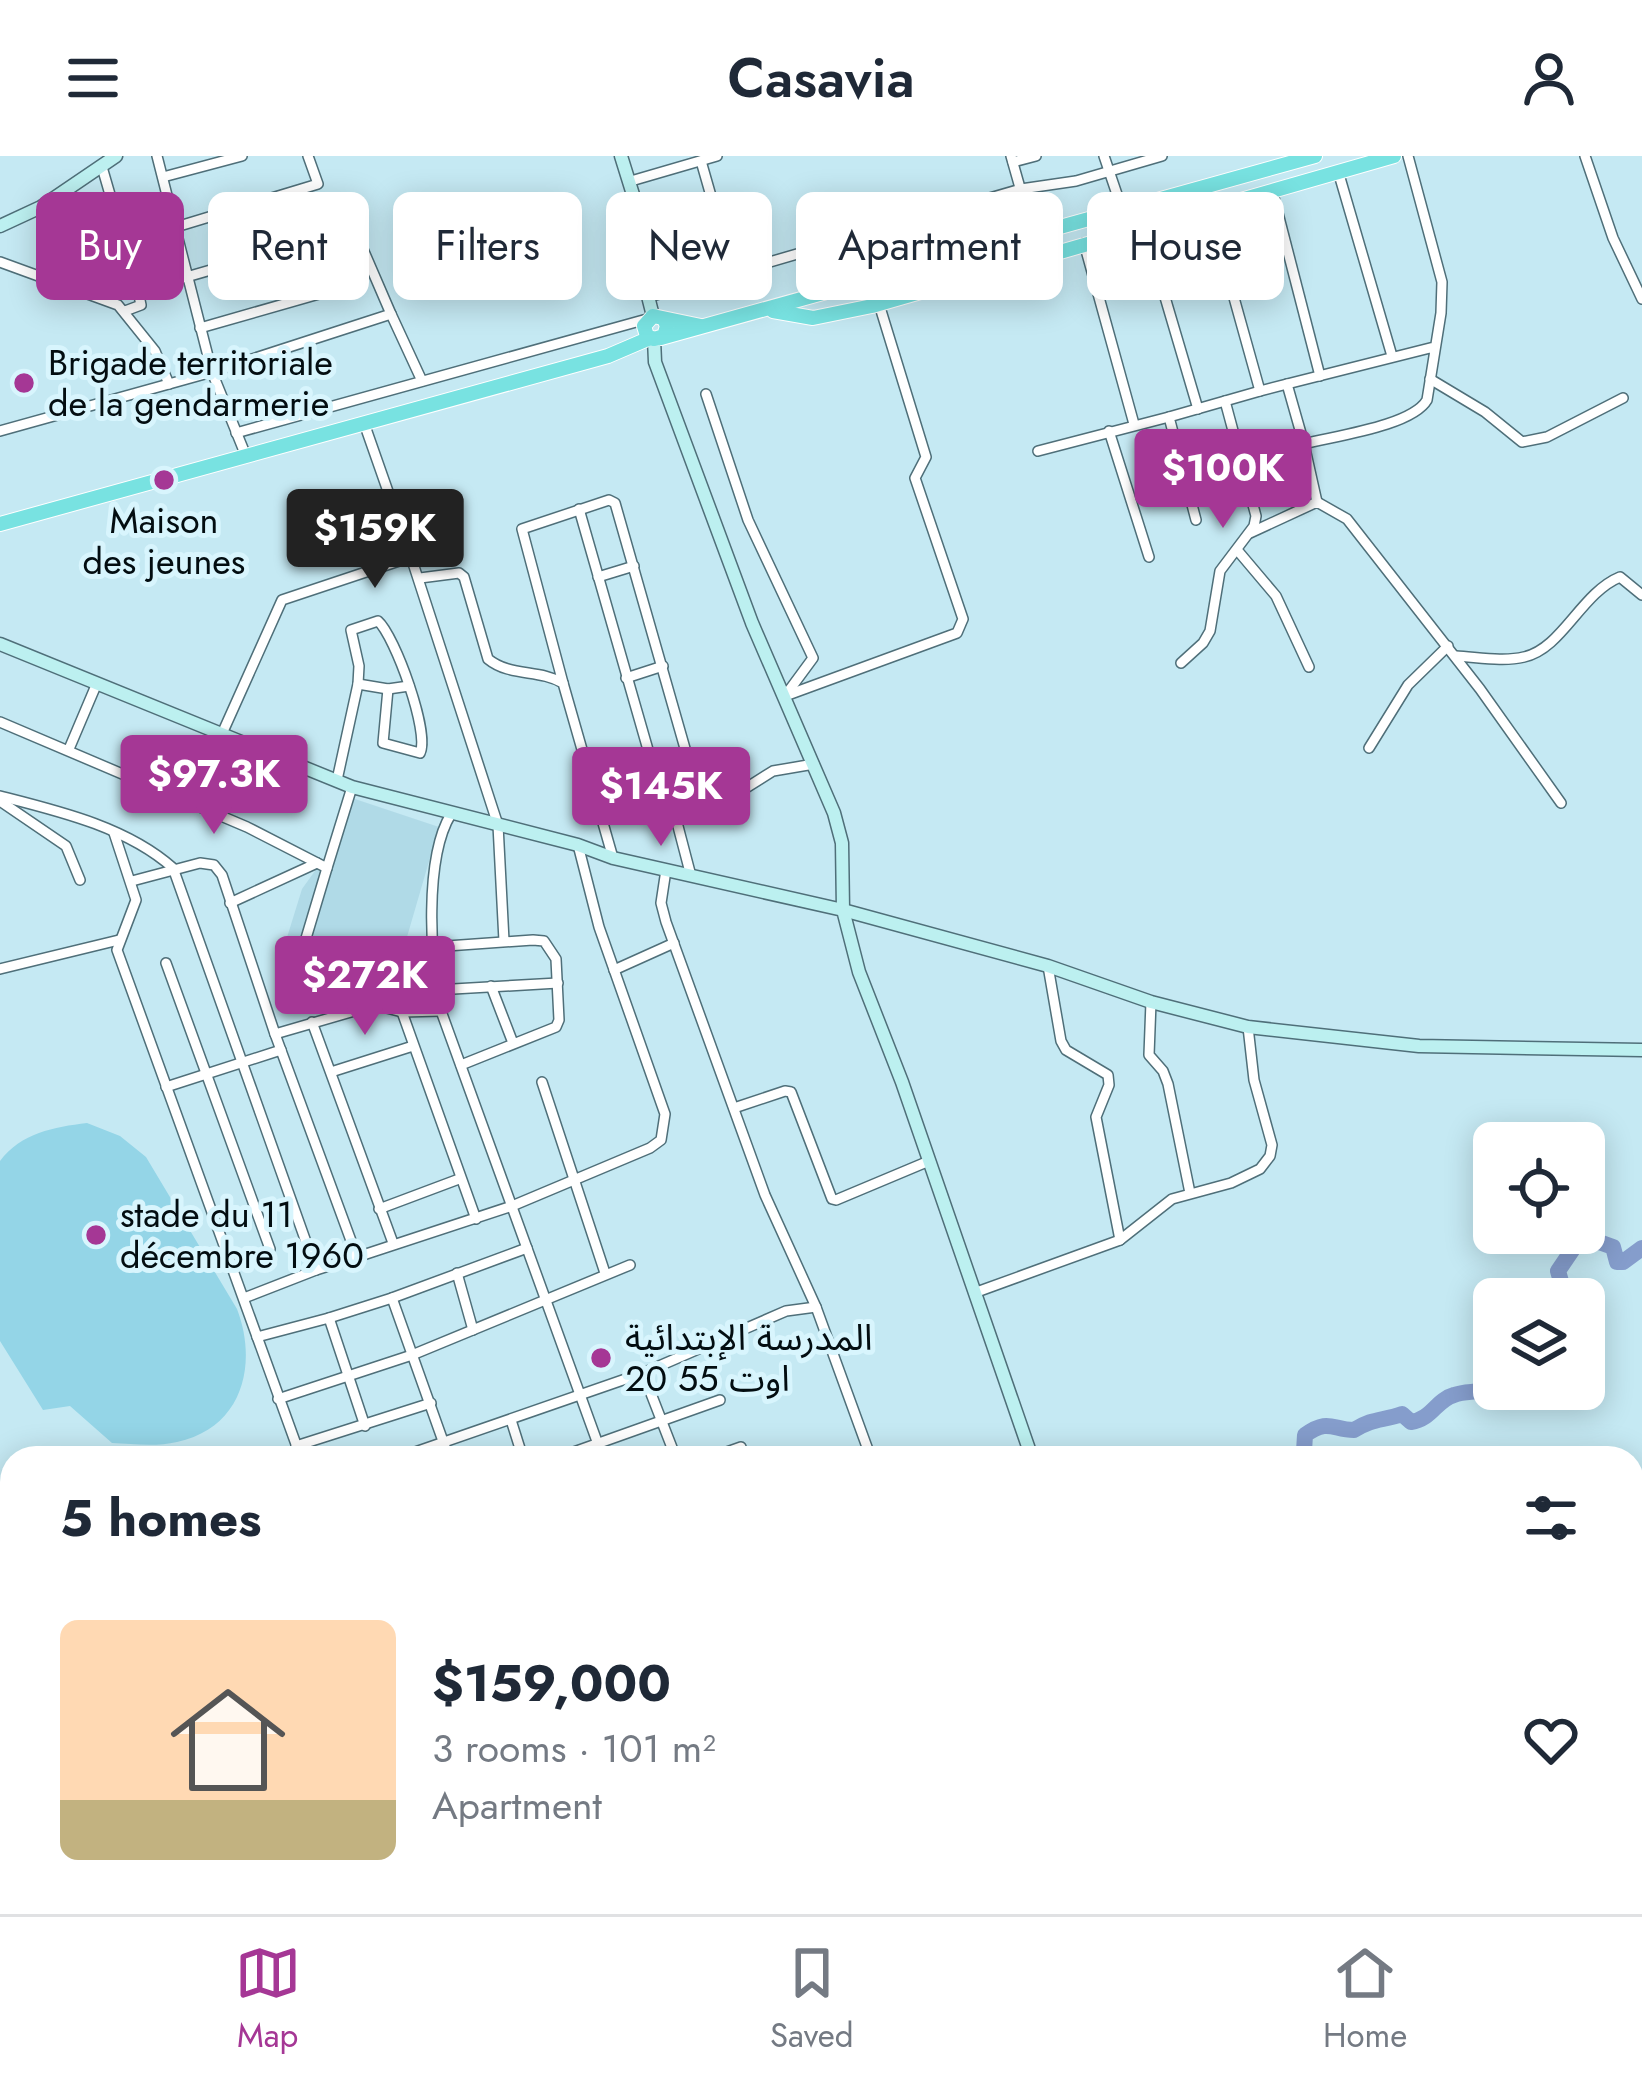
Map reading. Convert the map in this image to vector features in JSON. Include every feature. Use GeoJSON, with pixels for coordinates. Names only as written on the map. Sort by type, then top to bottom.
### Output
{"type":"FeatureCollection","features":[{"type":"Feature","properties":{"kind":"main road"},"geometry":{"type":"LineString","coordinates":[[1186,192],[1286,160],[1315,156]]}},
{"type":"Feature","properties":{"kind":"main road"},"geometry":{"type":"LineString","coordinates":[[1264,192],[1394,156]]}},
{"type":"Feature","properties":{"kind":"main road"},"geometry":{"type":"LineString","coordinates":[[768,310],[813,319],[1087,242]]}},
{"type":"Feature","properties":{"kind":"main road"},"geometry":{"type":"LineString","coordinates":[[0,524],[804,300]]}},
{"type":"Feature","properties":{"kind":"main road"},"geometry":{"type":"LineString","coordinates":[[655,338],[644,329],[654,318],[706,326]]}},
{"type":"Feature","properties":{"kind":"street"},"geometry":{"type":"LineString","coordinates":[[0,226],[40,207],[100,160],[116,156]]}},
{"type":"Feature","properties":{"kind":"street"},"geometry":{"type":"LineString","coordinates":[[158,156],[167,192]]}},
{"type":"Feature","properties":{"kind":"street"},"geometry":{"type":"LineString","coordinates":[[163,176],[242,156]]}},
{"type":"Feature","properties":{"kind":"street"},"geometry":{"type":"LineString","coordinates":[[184,225],[318,184],[308,156]]}},
{"type":"Feature","properties":{"kind":"street"},"geometry":{"type":"LineString","coordinates":[[622,156],[633,192]]}},
{"type":"Feature","properties":{"kind":"street"},"geometry":{"type":"LineString","coordinates":[[631,181],[717,156]]}},
{"type":"Feature","properties":{"kind":"street"},"geometry":{"type":"LineString","coordinates":[[1023,192],[1012,159],[1036,156]]}},
{"type":"Feature","properties":{"kind":"street"},"geometry":{"type":"LineString","coordinates":[[1104,156],[1116,192]]}},
{"type":"Feature","properties":{"kind":"street"},"geometry":{"type":"LineString","coordinates":[[772,262],[1022,189],[1110,173],[1162,156]]}},
{"type":"Feature","properties":{"kind":"street"},"geometry":{"type":"LineString","coordinates":[[1304,444],[1419,413],[1427,400],[1442,281],[1408,156]]}},
{"type":"Feature","properties":{"kind":"street"},"geometry":{"type":"LineString","coordinates":[[1585,156],[1604,218],[1642,299]]}},
{"type":"Feature","properties":{"kind":"street"},"geometry":{"type":"LineString","coordinates":[[100,160],[109,192]]}},
{"type":"Feature","properties":{"kind":"street"},"geometry":{"type":"LineString","coordinates":[[701,160],[710,192]]}},
{"type":"Feature","properties":{"kind":"street"},"geometry":{"type":"LineString","coordinates":[[1286,160],[1294,183]]}},
{"type":"Feature","properties":{"kind":"street"},"geometry":{"type":"LineString","coordinates":[[1338,171],[1392,356]]}},
{"type":"Feature","properties":{"kind":"street"},"geometry":{"type":"LineString","coordinates":[[1271,190],[1320,376]]}},
{"type":"Feature","properties":{"kind":"street"},"geometry":{"type":"LineString","coordinates":[[1084,243],[1134,424]]}},
{"type":"Feature","properties":{"kind":"street"},"geometry":{"type":"LineString","coordinates":[[184,260],[212,371],[246,456]]}},
{"type":"Feature","properties":{"kind":"street"},"geometry":{"type":"LineString","coordinates":[[0,262],[118,305],[155,351],[170,384]]}},
{"type":"Feature","properties":{"kind":"street"},"geometry":{"type":"LineString","coordinates":[[369,262],[422,381]]}},
{"type":"Feature","properties":{"kind":"street"},"geometry":{"type":"LineString","coordinates":[[184,278],[208,271]]}},
{"type":"Feature","properties":{"kind":"street"},"geometry":{"type":"LineString","coordinates":[[125,311],[141,305],[140,300]]}},
{"type":"Feature","properties":{"kind":"street"},"geometry":{"type":"LineString","coordinates":[[200,328],[298,300]]}},
{"type":"Feature","properties":{"kind":"street"},"geometry":{"type":"LineString","coordinates":[[236,434],[654,318],[650,300]]}},
{"type":"Feature","properties":{"kind":"street"},"geometry":{"type":"LineString","coordinates":[[1166,300],[1198,409]]}},
{"type":"Feature","properties":{"kind":"street"},"geometry":{"type":"LineString","coordinates":[[1235,300],[1260,391]]}},
{"type":"Feature","properties":{"kind":"street"},"geometry":{"type":"LineString","coordinates":[[785,696],[957,633],[963,619],[915,478],[926,457],[879,304]]}},
{"type":"Feature","properties":{"kind":"street"},"geometry":{"type":"LineString","coordinates":[[0,431],[392,314]]}},
{"type":"Feature","properties":{"kind":"street"},"geometry":{"type":"LineString","coordinates":[[655,338],[655,362],[675,418],[842,843],[843,910],[859,972],[1029,1446]]}},
{"type":"Feature","properties":{"kind":"street"},"geometry":{"type":"LineString","coordinates":[[1038,451],[1434,347]]}},
{"type":"Feature","properties":{"kind":"street"},"geometry":{"type":"LineString","coordinates":[[1430,379],[1485,412],[1522,442],[1547,437],[1623,398]]}},
{"type":"Feature","properties":{"kind":"street"},"geometry":{"type":"LineString","coordinates":[[1287,384],[1317,502],[1347,519],[1452,651],[1561,803]]}},
{"type":"Feature","properties":{"kind":"street"},"geometry":{"type":"LineString","coordinates":[[706,394],[748,520],[813,658],[785,696]]}},
{"type":"Feature","properties":{"kind":"street"},"geometry":{"type":"LineString","coordinates":[[1181,663],[1210,631],[1220,571],[1250,532],[1255,508],[1226,401]]}},
{"type":"Feature","properties":{"kind":"street"},"geometry":{"type":"LineString","coordinates":[[1169,417],[1196,520]]}},
{"type":"Feature","properties":{"kind":"street"},"geometry":{"type":"LineString","coordinates":[[364,423],[420,578],[498,825],[504,941]]}},
{"type":"Feature","properties":{"kind":"street"},"geometry":{"type":"LineString","coordinates":[[1109,431],[1148,557]]}},
{"type":"Feature","properties":{"kind":"street"},"geometry":{"type":"LineString","coordinates":[[613,858],[521,529],[613,501],[700,801]]}},
{"type":"Feature","properties":{"kind":"street"},"geometry":{"type":"LineString","coordinates":[[1250,532],[1317,502]]}},
{"type":"Feature","properties":{"kind":"street"},"geometry":{"type":"LineString","coordinates":[[579,509],[664,808],[674,811],[746,788],[773,771],[814,764]]}},
{"type":"Feature","properties":{"kind":"street"},"geometry":{"type":"LineString","coordinates":[[1238,551],[1276,596],[1310,667]]}},
{"type":"Feature","properties":{"kind":"street"},"geometry":{"type":"LineString","coordinates":[[220,736],[283,600],[411,557]]}},
{"type":"Feature","properties":{"kind":"street"},"geometry":{"type":"LineString","coordinates":[[598,577],[634,566]]}},
{"type":"Feature","properties":{"kind":"street"},"geometry":{"type":"LineString","coordinates":[[420,578],[459,573],[488,658],[506,669],[552,676],[563,683]]}},
{"type":"Feature","properties":{"kind":"street"},"geometry":{"type":"LineString","coordinates":[[1369,748],[1408,686],[1452,651],[1515,658],[1539,652],[1601,586],[1620,577],[1642,596]]}},
{"type":"Feature","properties":{"kind":"street"},"geometry":{"type":"LineString","coordinates":[[337,780],[358,684],[351,630],[374,620],[388,631],[409,686],[423,734],[420,753],[383,742],[388,689]]}},
{"type":"Feature","properties":{"kind":"street"},"geometry":{"type":"LineString","coordinates":[[0,644],[352,787],[613,858],[843,910],[1248,1027],[1419,1046],[1642,1050]]}},
{"type":"Feature","properties":{"kind":"street"},"geometry":{"type":"LineString","coordinates":[[626,678],[663,666]]}},
{"type":"Feature","properties":{"kind":"street"},"geometry":{"type":"LineString","coordinates":[[69,749],[97,683]]}},
{"type":"Feature","properties":{"kind":"street"},"geometry":{"type":"LineString","coordinates":[[358,684],[388,689],[409,686]]}},
{"type":"Feature","properties":{"kind":"street"},"geometry":{"type":"LineString","coordinates":[[0,722],[247,827],[322,866]]}},
{"type":"Feature","properties":{"kind":"street"},"geometry":{"type":"LineString","coordinates":[[301,955],[322,866],[352,787]]}},
{"type":"Feature","properties":{"kind":"street"},"geometry":{"type":"LineString","coordinates":[[0,798],[114,832],[154,850],[173,868],[316,1270]]}},
{"type":"Feature","properties":{"kind":"street"},"geometry":{"type":"LineString","coordinates":[[0,798],[66,846],[80,880]]}},
{"type":"Feature","properties":{"kind":"street"},"geometry":{"type":"LineString","coordinates":[[674,811],[691,876]]}},
{"type":"Feature","properties":{"kind":"street"},"geometry":{"type":"LineString","coordinates":[[451,814],[439,845],[433,947],[436,990],[598,1444]]}},
{"type":"Feature","properties":{"kind":"street"},"geometry":{"type":"LineString","coordinates":[[114,832],[131,881],[134,912],[117,950],[296,1446],[431,1403]]}},
{"type":"Feature","properties":{"kind":"street"},"geometry":{"type":"LineString","coordinates":[[244,1298],[393,1243],[476,1219],[575,1181],[661,1140],[665,1114],[614,970],[578,845]]}},
{"type":"Feature","properties":{"kind":"street"},"geometry":{"type":"LineString","coordinates":[[131,881],[173,868],[214,865],[222,875],[357,1257]]}},
{"type":"Feature","properties":{"kind":"street"},"geometry":{"type":"LineString","coordinates":[[230,903],[322,866]]}},
{"type":"Feature","properties":{"kind":"street"},"geometry":{"type":"LineString","coordinates":[[666,870],[662,903],[674,943],[765,1195],[817,1306],[867,1446]]}},
{"type":"Feature","properties":{"kind":"street"},"geometry":{"type":"LineString","coordinates":[[0,969],[119,940]]}},
{"type":"Feature","properties":{"kind":"street"},"geometry":{"type":"LineString","coordinates":[[433,947],[544,941],[556,958],[558,1024],[461,1065]]}},
{"type":"Feature","properties":{"kind":"street"},"geometry":{"type":"LineString","coordinates":[[614,970],[674,943]]}},
{"type":"Feature","properties":{"kind":"street"},"geometry":{"type":"LineString","coordinates":[[166,963],[270,1249]]}},
{"type":"Feature","properties":{"kind":"street"},"geometry":{"type":"LineString","coordinates":[[1048,966],[1061,1041],[1066,1050],[1108,1075],[1109,1085],[1096,1117],[1120,1240]]}},
{"type":"Feature","properties":{"kind":"street"},"geometry":{"type":"LineString","coordinates":[[436,990],[558,983]]}},
{"type":"Feature","properties":{"kind":"street"},"geometry":{"type":"LineString","coordinates":[[491,986],[513,1043]]}},
{"type":"Feature","properties":{"kind":"street"},"geometry":{"type":"LineString","coordinates":[[1151,1002],[1149,1055],[1168,1084],[1190,1193]]}},
{"type":"Feature","properties":{"kind":"street"},"geometry":{"type":"LineString","coordinates":[[275,1034],[375,1005],[402,1012],[441,1011]]}},
{"type":"Feature","properties":{"kind":"street"},"geometry":{"type":"LineString","coordinates":[[402,1012],[476,1219]]}},
{"type":"Feature","properties":{"kind":"street"},"geometry":{"type":"LineString","coordinates":[[312,1022],[393,1243]]}},
{"type":"Feature","properties":{"kind":"street"},"geometry":{"type":"LineString","coordinates":[[974,1293],[1120,1240],[1172,1199],[1232,1183],[1260,1169],[1270,1156],[1270,1135],[1249,1055],[1248,1027]]}},
{"type":"Feature","properties":{"kind":"street"},"geometry":{"type":"LineString","coordinates":[[331,1072],[413,1046]]}},
{"type":"Feature","properties":{"kind":"street"},"geometry":{"type":"LineString","coordinates":[[166,1087],[281,1050]]}},
{"type":"Feature","properties":{"kind":"street"},"geometry":{"type":"LineString","coordinates":[[542,1082],[605,1273]]}},
{"type":"Feature","properties":{"kind":"street"},"geometry":{"type":"LineString","coordinates":[[734,1108],[791,1092],[832,1199],[929,1161]]}},
{"type":"Feature","properties":{"kind":"street"},"geometry":{"type":"LineString","coordinates":[[380,1209],[459,1179]]}},
{"type":"Feature","properties":{"kind":"street"},"geometry":{"type":"LineString","coordinates":[[257,1337],[392,1298],[527,1248]]}},
{"type":"Feature","properties":{"kind":"street"},"geometry":{"type":"LineString","coordinates":[[278,1399],[412,1355],[629,1265]]}},
{"type":"Feature","properties":{"kind":"street"},"geometry":{"type":"LineString","coordinates":[[457,1273],[473,1330]]}},
{"type":"Feature","properties":{"kind":"street"},"geometry":{"type":"LineString","coordinates":[[392,1298],[446,1446]]}},
{"type":"Feature","properties":{"kind":"street"},"geometry":{"type":"LineString","coordinates":[[436,1446],[644,1373],[786,1311],[817,1306]]}},
{"type":"Feature","properties":{"kind":"street"},"geometry":{"type":"LineString","coordinates":[[329,1318],[365,1426]]}},
{"type":"Feature","properties":{"kind":"street"},"geometry":{"type":"LineString","coordinates":[[644,1373],[671,1446]]}},
{"type":"Feature","properties":{"kind":"street"},"geometry":{"type":"LineString","coordinates":[[592,1446],[720,1400]]}},
{"type":"Feature","properties":{"kind":"street"},"geometry":{"type":"LineString","coordinates":[[511,1420],[519,1446]]}},
{"type":"Feature","properties":{"kind":"shaded area"},"geometry":{"type":"Polygon","coordinates":[[[349,797],[439,827],[393,985],[280,960],[302,889],[335,843],[349,797]]]}},
{"type":"Feature","properties":{"kind":"shaded area","name":"stade du 11 décembre 1960"},"geometry":{"type":"Polygon","coordinates":[[[87,1123],[120,1136],[146,1157],[237,1309],[246,1351],[240,1391],[231,1408],[199,1435],[153,1445],[112,1443],[70,1406],[43,1410],[0,1341],[0,1161],[28,1138],[87,1123]]]}},
{"type":"Feature","properties":{"kind":"waterway"},"geometry":{"type":"LineString","coordinates":[[1560,1278],[1558,1271],[1577,1243],[1613,1247],[1617,1262],[1642,1248]]}},
{"type":"Feature","properties":{"kind":"waterway"},"geometry":{"type":"LineString","coordinates":[[1304,1446],[1305,1435],[1320,1427],[1354,1430],[1402,1414],[1411,1422],[1448,1397],[1473,1392]]}},
{"type":"Feature","properties":{"kind":"place","name":"Brigade territoriale de la gendarmerie"},"geometry":{"type":"Point","coordinates":[24,383]}},
{"type":"Feature","properties":{"kind":"place","name":"Maison des jeunes"},"geometry":{"type":"Point","coordinates":[164,480]}},
{"type":"Feature","properties":{"kind":"place","name":"stade du 11 décembre 1960"},"geometry":{"type":"Point","coordinates":[96,1235]}},
{"type":"Feature","properties":{"kind":"place","name":"المدرسة الإبتدائية 20 اوت 55"},"geometry":{"type":"Point","coordinates":[601,1358]}}]}
